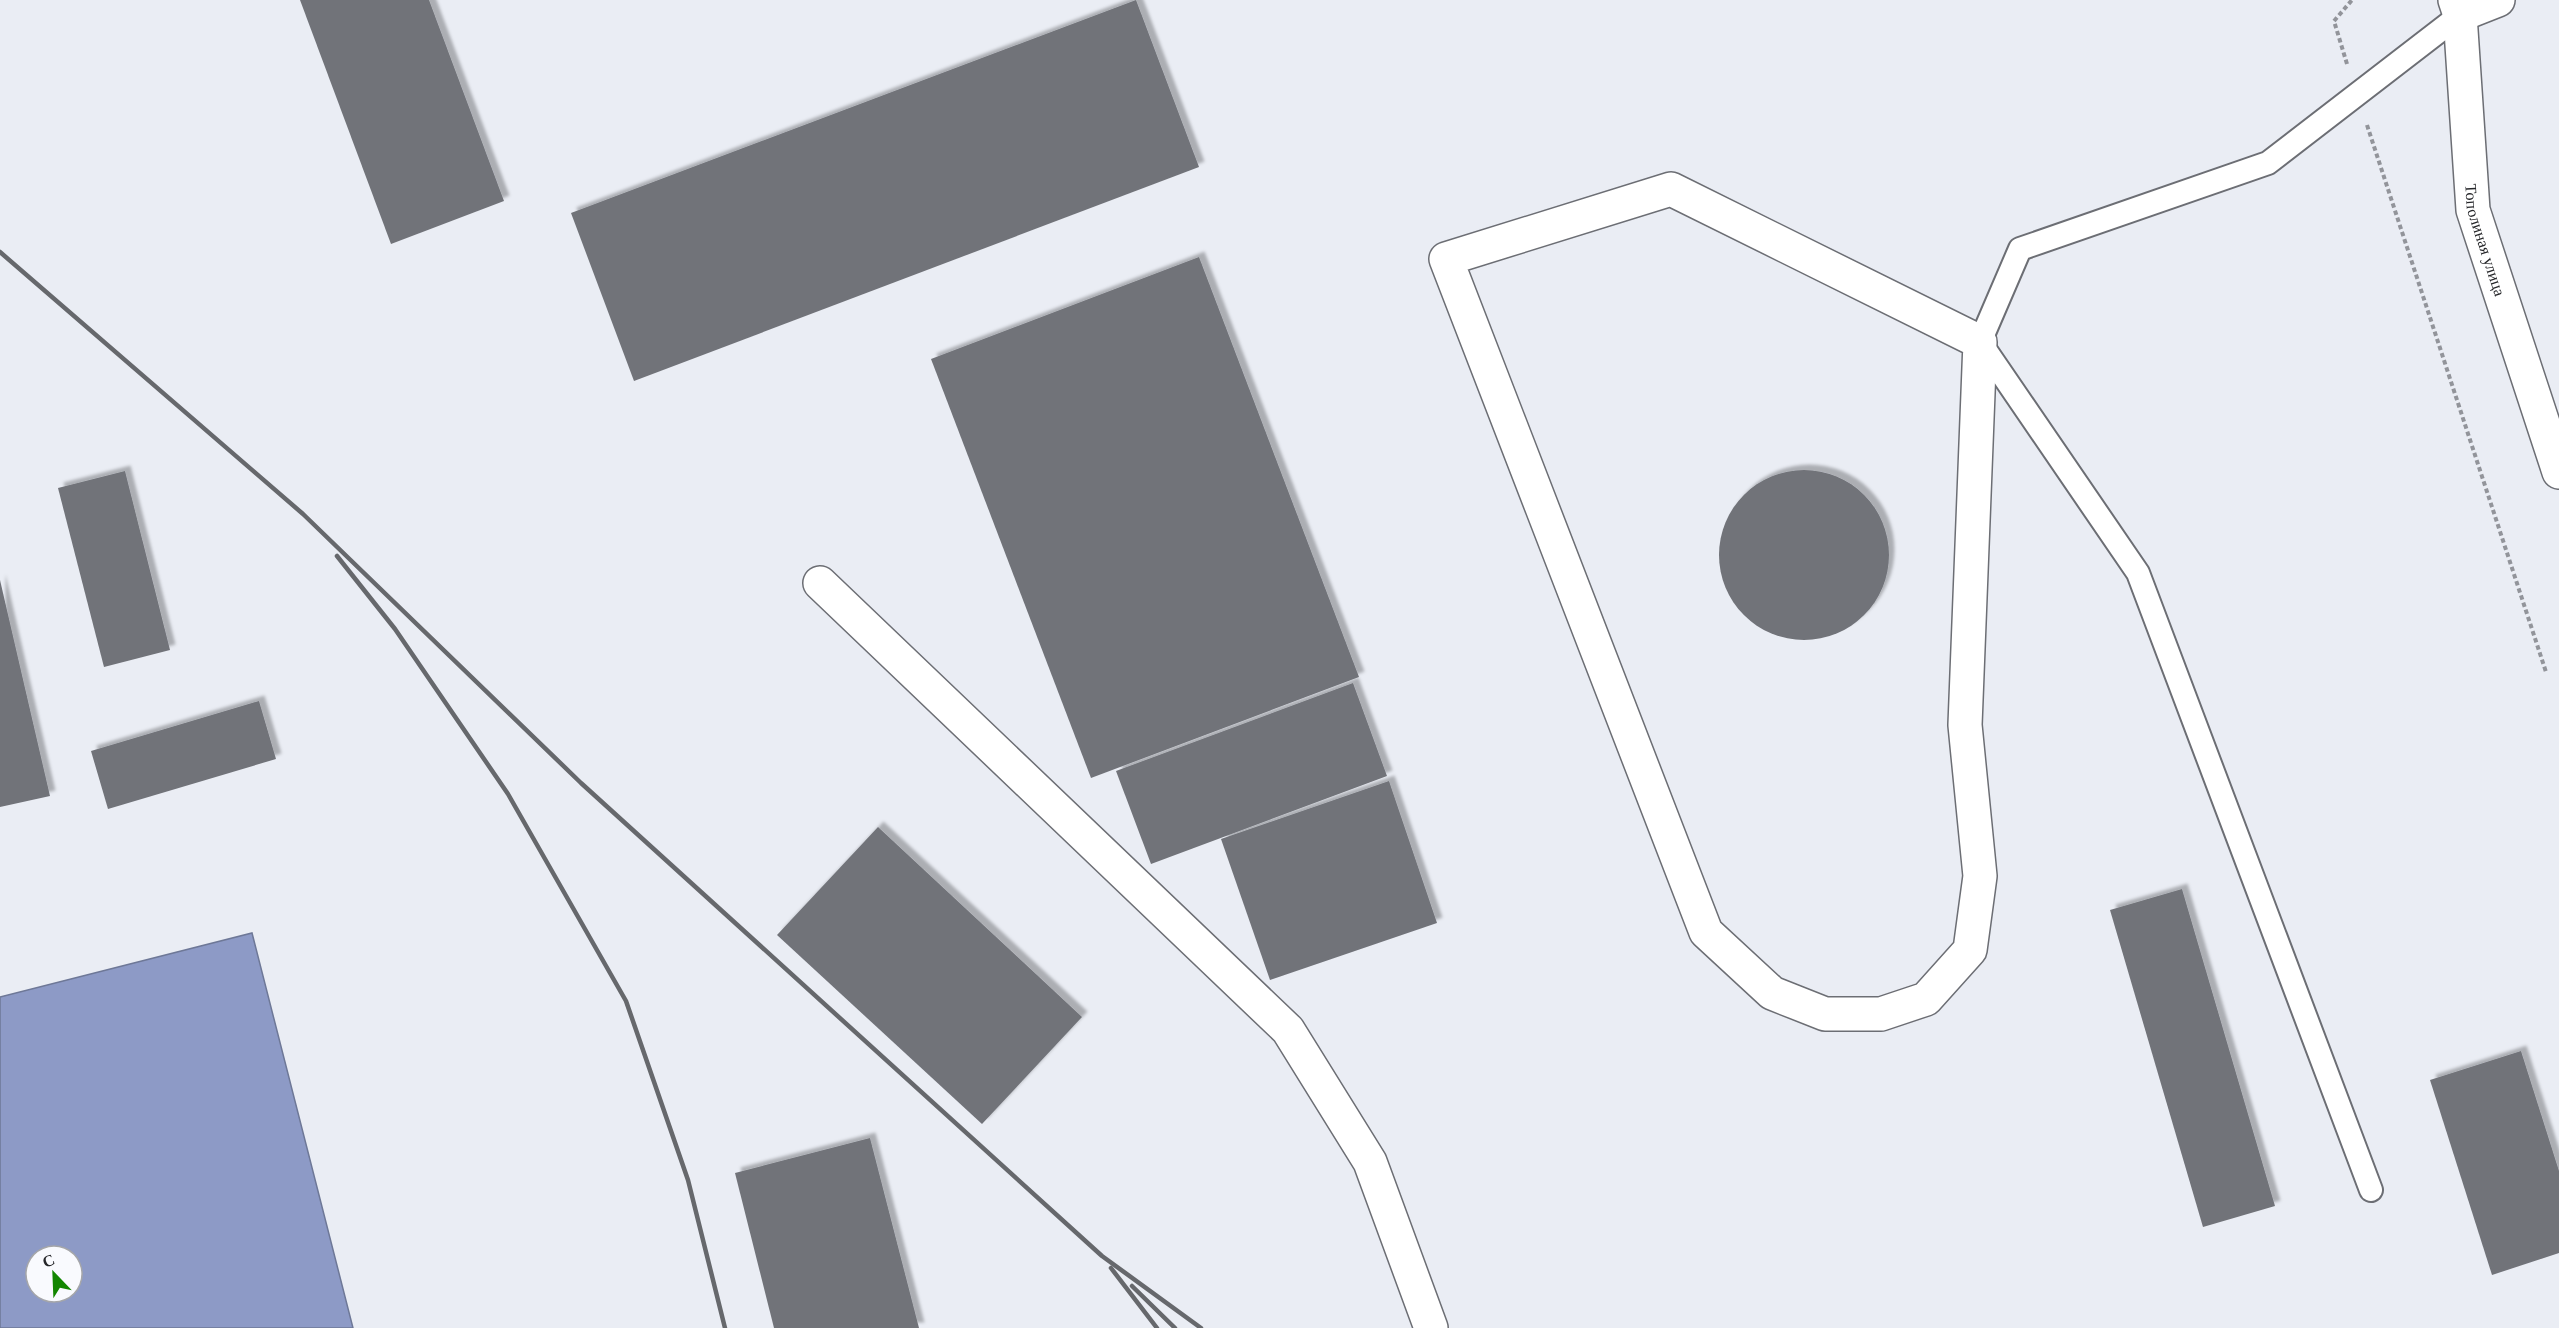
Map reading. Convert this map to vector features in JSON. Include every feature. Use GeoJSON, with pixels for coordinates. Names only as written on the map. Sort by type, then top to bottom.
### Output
{"type":"FeatureCollection","features":[{"type":"Feature","properties":{"kind":"street"},"geometry":{"type":"LineString","coordinates":[[2458,7],[2498,0]]}},
{"type":"Feature","properties":{"kind":"street","name":"Тополиная улица"},"geometry":{"type":"LineString","coordinates":[[2458,7],[2473,210],[2559,472]]}},
{"type":"Feature","properties":{"kind":"street"},"geometry":{"type":"LineString","coordinates":[[1671,189],[1980,342],[1965,725],[1980,876],[1970,950],[1926,999],[1881,1014],[1825,1014],[1772,993],[1706,932],[1446,259],[1671,189]]}},
{"type":"Feature","properties":{"kind":"street"},"geometry":{"type":"LineString","coordinates":[[820,583],[1288,1030],[1370,1162],[1431,1328]]}},
{"type":"Feature","properties":{"kind":"lane"},"geometry":{"type":"LineString","coordinates":[[2371,1190],[2138,573],[1980,342],[2020,249],[2268,163],[2357,94],[2458,7]]}},
{"type":"Feature","properties":{"kind":"path"},"geometry":{"type":"LineString","coordinates":[[2352,0],[2334,21],[2546,672]]}},
{"type":"Feature","properties":{"kind":"water"},"geometry":{"type":"Polygon","coordinates":[[[252,933],[353,1328],[0,1328],[0,997],[252,933]]]}},
{"type":"Feature","properties":{"kind":"building"},"geometry":{"type":"Polygon","coordinates":[[[300,0],[429,0],[504,201],[391,244],[300,0]]]}},
{"type":"Feature","properties":{"kind":"building"},"geometry":{"type":"Polygon","coordinates":[[[1136,0],[1199,167],[634,381],[571,213],[1136,0]]]}},
{"type":"Feature","properties":{"kind":"building"},"geometry":{"type":"Polygon","coordinates":[[[1199,257],[1359,677],[1091,778],[931,359],[1199,257]]]}},
{"type":"Feature","properties":{"kind":"building"},"geometry":{"type":"Polygon","coordinates":[[[1804,470],[1821,471],[1837,476],[1864,495],[1883,522],[1888,538],[1888,572],[1883,588],[1864,615],[1837,634],[1821,639],[1804,640],[1787,639],[1771,634],[1744,615],[1725,588],[1720,572],[1719,555],[1720,538],[1725,522],[1744,495],[1771,476],[1787,471],[1804,470]]]}},
{"type":"Feature","properties":{"kind":"building"},"geometry":{"type":"Polygon","coordinates":[[[125,471],[170,650],[104,667],[58,488],[125,471]]]}},
{"type":"Feature","properties":{"kind":"building"},"geometry":{"type":"Polygon","coordinates":[[[0,580],[50,796],[0,807],[0,580]]]}},
{"type":"Feature","properties":{"kind":"building"},"geometry":{"type":"Polygon","coordinates":[[[1353,683],[1387,776],[1151,864],[1116,771],[1353,683]]]}},
{"type":"Feature","properties":{"kind":"building"},"geometry":{"type":"Polygon","coordinates":[[[259,701],[276,759],[108,809],[91,751],[259,701]]]}},
{"type":"Feature","properties":{"kind":"building"},"geometry":{"type":"Polygon","coordinates":[[[1389,781],[1437,923],[1270,980],[1221,839],[1389,781]]]}},
{"type":"Feature","properties":{"kind":"building"},"geometry":{"type":"Polygon","coordinates":[[[878,827],[1082,1017],[982,1124],[777,935],[878,827]]]}},
{"type":"Feature","properties":{"kind":"building"},"geometry":{"type":"Polygon","coordinates":[[[2182,889],[2275,1206],[2203,1227],[2110,910],[2182,889]]]}},
{"type":"Feature","properties":{"kind":"building"},"geometry":{"type":"Polygon","coordinates":[[[2521,1051],[2559,1171],[2559,1253],[2492,1275],[2430,1080],[2521,1051]]]}},
{"type":"Feature","properties":{"kind":"building"},"geometry":{"type":"Polygon","coordinates":[[[870,1138],[919,1328],[774,1328],[735,1173],[870,1138]]]}},
{"type":"Feature","properties":{"kind":"railway"},"geometry":{"type":"LineString","coordinates":[[0,252],[303,514],[581,783],[1102,1256],[1201,1328]]}},
{"type":"Feature","properties":{"kind":"railway"},"geometry":{"type":"LineString","coordinates":[[337,556],[395,629],[508,794],[626,1001],[688,1180],[725,1328]]}},
{"type":"Feature","properties":{"kind":"railway"},"geometry":{"type":"LineString","coordinates":[[1111,1268],[1157,1328]]}},
{"type":"Feature","properties":{"kind":"railway"},"geometry":{"type":"LineString","coordinates":[[1132,1286],[1175,1328]]}}]}
